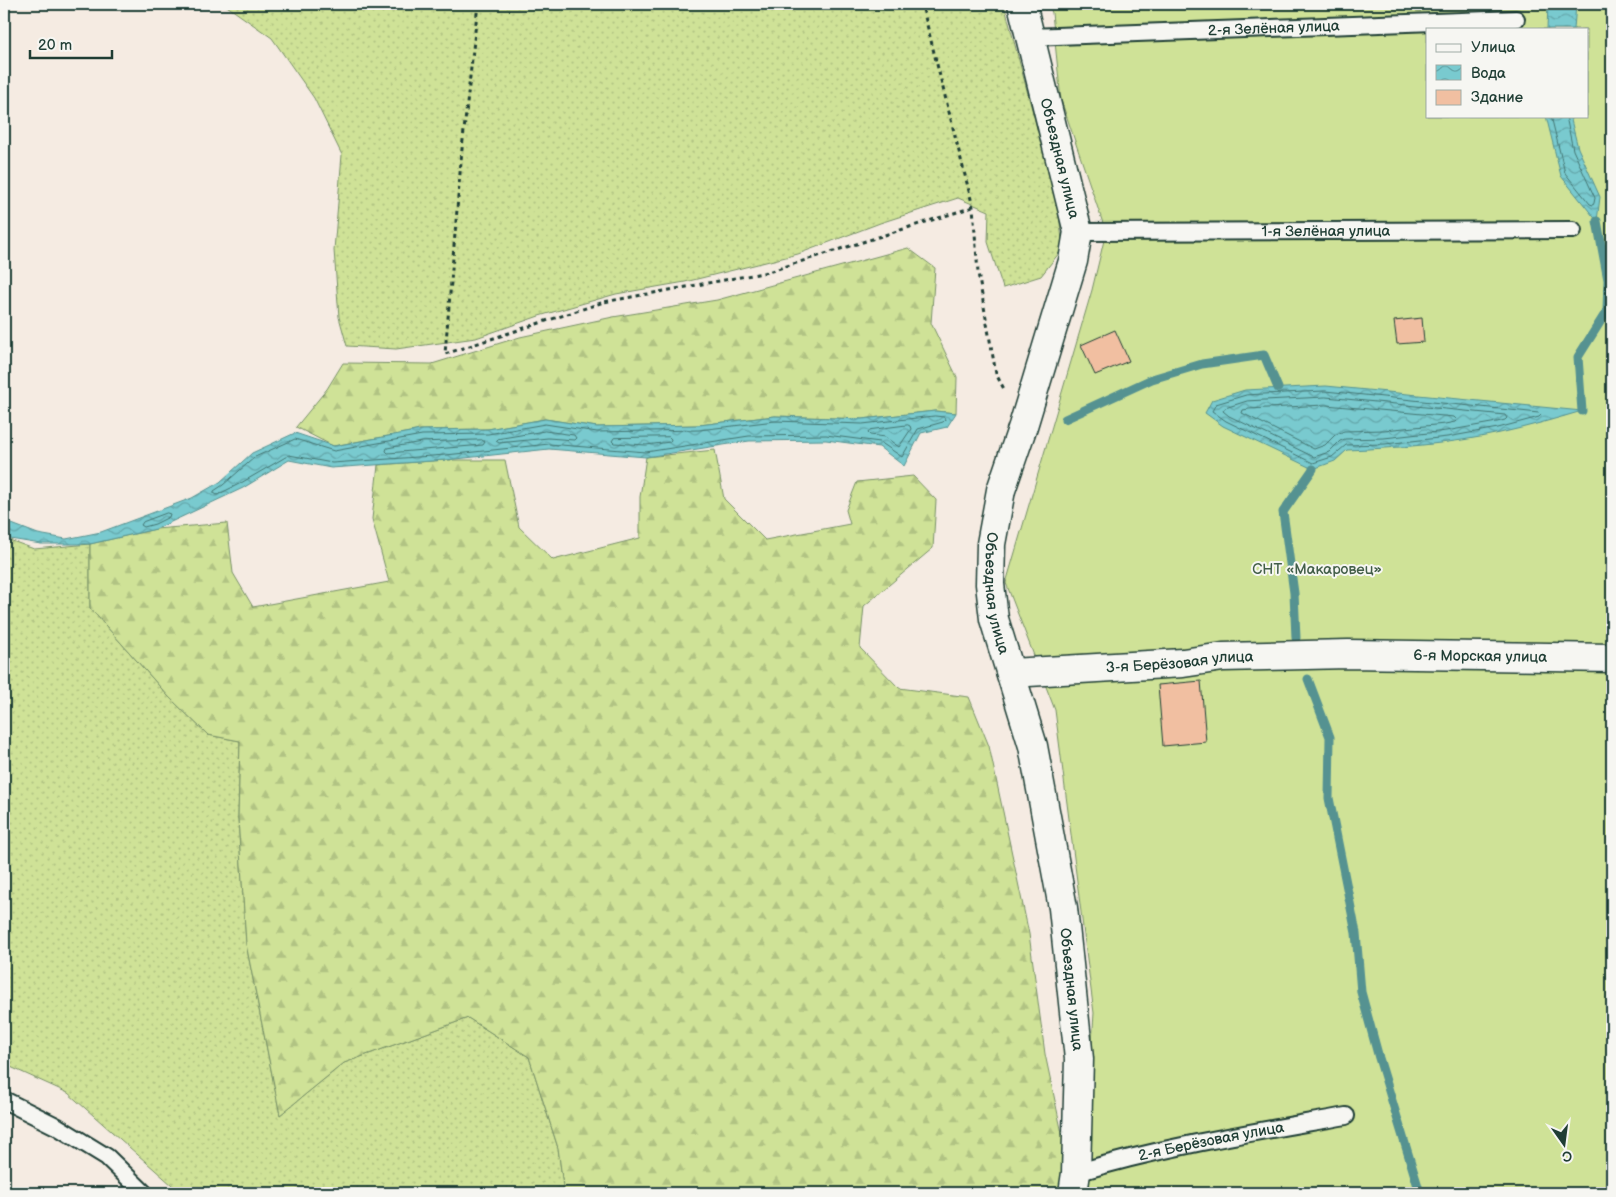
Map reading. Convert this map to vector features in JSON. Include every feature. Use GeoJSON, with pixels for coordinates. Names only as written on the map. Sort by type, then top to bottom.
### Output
{"type":"FeatureCollection","features":[{"type":"Feature","properties":{"kind":"street","name":"Объездная улица"},"geometry":{"type":"LineString","coordinates":[[1022,4],[1078,232],[1073,261],[1023,426],[1001,490],[991,544],[990,584],[994,619],[1034,746],[1063,908],[1079,1059],[1074,1183]]}},
{"type":"Feature","properties":{"kind":"street","name":"3-я Берёзовая улица"},"geometry":{"type":"LineString","coordinates":[[1011,673],[1182,663],[1223,658],[1348,654]]}},
{"type":"Feature","properties":{"kind":"street","name":"6-я Морская улица"},"geometry":{"type":"LineString","coordinates":[[1348,654],[1612,658]]}},
{"type":"Feature","properties":{"kind":"lane","name":"2-я Зелёная улица"},"geometry":{"type":"LineString","coordinates":[[1030,37],[1516,18]]}},
{"type":"Feature","properties":{"kind":"lane","name":"1-я Зелёная улица"},"geometry":{"type":"LineString","coordinates":[[1078,232],[1572,230]]}},
{"type":"Feature","properties":{"kind":"lane"},"geometry":{"type":"LineString","coordinates":[[4,1100],[58,1127],[107,1157],[144,1193]]}},
{"type":"Feature","properties":{"kind":"lane","name":"2-я Берёзовая улица"},"geometry":{"type":"LineString","coordinates":[[1074,1183],[1119,1160],[1346,1116]]}},
{"type":"Feature","properties":{"kind":"path"},"geometry":{"type":"LineString","coordinates":[[478,4],[462,149],[445,354],[604,302],[768,272],[973,207]]}},
{"type":"Feature","properties":{"kind":"path"},"geometry":{"type":"LineString","coordinates":[[918,4],[923,9],[973,207],[978,273],[996,374],[1023,426]]}},
{"type":"Feature","properties":{"kind":"green space"},"geometry":{"type":"Polygon","coordinates":[[[224,4],[1004,4],[1058,207],[1063,248],[1041,276],[1003,288],[988,242],[989,211],[958,198],[880,223],[798,254],[685,282],[616,294],[539,316],[476,338],[396,349],[347,346],[339,317],[334,250],[342,155],[314,98],[272,38],[224,4]]]}},
{"type":"Feature","properties":{"kind":"green space","name":"СНТ «Макаровец»"},"geometry":{"type":"Polygon","coordinates":[[[1049,4],[1612,4],[1612,1193],[1082,1193],[1094,1013],[1055,710],[1006,583],[1092,290],[1106,232],[1061,100],[1052,13],[1049,4]]]}},
{"type":"Feature","properties":{"kind":"green space"},"geometry":{"type":"Polygon","coordinates":[[[908,248],[935,268],[931,323],[957,377],[956,413],[935,411],[862,419],[775,416],[699,425],[597,427],[545,419],[488,429],[421,430],[333,446],[296,427],[327,389],[343,363],[432,364],[520,337],[613,317],[717,300],[908,248]]]}},
{"type":"Feature","properties":{"kind":"green space"},"geometry":{"type":"Polygon","coordinates":[[[715,450],[724,499],[765,540],[850,524],[846,510],[857,482],[913,476],[936,500],[933,548],[864,606],[860,648],[899,688],[969,697],[989,746],[1029,934],[1045,1054],[1070,1171],[1066,1193],[564,1193],[558,1148],[529,1057],[468,1018],[344,1063],[280,1115],[246,944],[238,818],[240,741],[208,735],[169,697],[90,608],[90,544],[156,529],[227,523],[233,573],[253,607],[389,582],[372,519],[378,465],[446,460],[505,460],[519,527],[553,560],[640,538],[640,497],[646,457],[715,450]]]}},
{"type":"Feature","properties":{"kind":"green space"},"geometry":{"type":"Polygon","coordinates":[[[4,538],[34,549],[90,544],[90,608],[169,697],[208,735],[240,741],[238,818],[246,944],[280,1115],[344,1063],[468,1018],[529,1057],[558,1148],[564,1193],[181,1193],[68,1093],[4,1064],[4,538]]]}},
{"type":"Feature","properties":{"kind":"water"},"geometry":{"type":"Polygon","coordinates":[[[1548,4],[1576,4],[1574,28],[1547,28],[1548,4]]]}},
{"type":"Feature","properties":{"kind":"water"},"geometry":{"type":"Polygon","coordinates":[[[1546,118],[1570,118],[1578,148],[1600,197],[1597,221],[1561,176],[1546,118]]]}},
{"type":"Feature","properties":{"kind":"water"},"geometry":{"type":"Polygon","coordinates":[[[1326,386],[1582,411],[1481,437],[1405,447],[1347,450],[1335,461],[1313,469],[1223,426],[1205,413],[1212,400],[1245,390],[1326,386]]]}},
{"type":"Feature","properties":{"kind":"water"},"geometry":{"type":"Polygon","coordinates":[[[935,411],[956,413],[947,427],[921,433],[904,466],[879,447],[826,440],[749,441],[646,457],[549,449],[446,460],[331,468],[289,460],[243,488],[156,529],[90,544],[41,544],[4,538],[4,521],[38,534],[66,539],[101,532],[192,498],[220,482],[252,453],[295,433],[334,446],[421,430],[488,429],[545,419],[597,427],[699,425],[775,416],[862,419],[935,411]]]}},
{"type":"Feature","properties":{"kind":"building"},"geometry":{"type":"Polygon","coordinates":[[[1422,318],[1424,342],[1397,344],[1394,321],[1422,318]]]}},
{"type":"Feature","properties":{"kind":"building"},"geometry":{"type":"Polygon","coordinates":[[[1115,330],[1129,361],[1095,375],[1081,345],[1115,330]]]}},
{"type":"Feature","properties":{"kind":"building"},"geometry":{"type":"Polygon","coordinates":[[[1201,681],[1206,742],[1163,746],[1158,685],[1201,681]]]}},
{"type":"Feature","properties":{"kind":"waterway"},"geometry":{"type":"LineString","coordinates":[[1582,411],[1578,357],[1607,311],[1608,280],[1597,221]]}},
{"type":"Feature","properties":{"kind":"waterway"},"geometry":{"type":"LineString","coordinates":[[1065,419],[1152,379],[1202,364],[1264,355],[1278,388]]}},
{"type":"Feature","properties":{"kind":"waterway"},"geometry":{"type":"LineString","coordinates":[[1296,638],[1294,593],[1283,512],[1313,469]]}},
{"type":"Feature","properties":{"kind":"waterway"},"geometry":{"type":"LineString","coordinates":[[1308,679],[1330,737],[1329,798],[1356,933],[1361,992],[1420,1193]]}}]}
